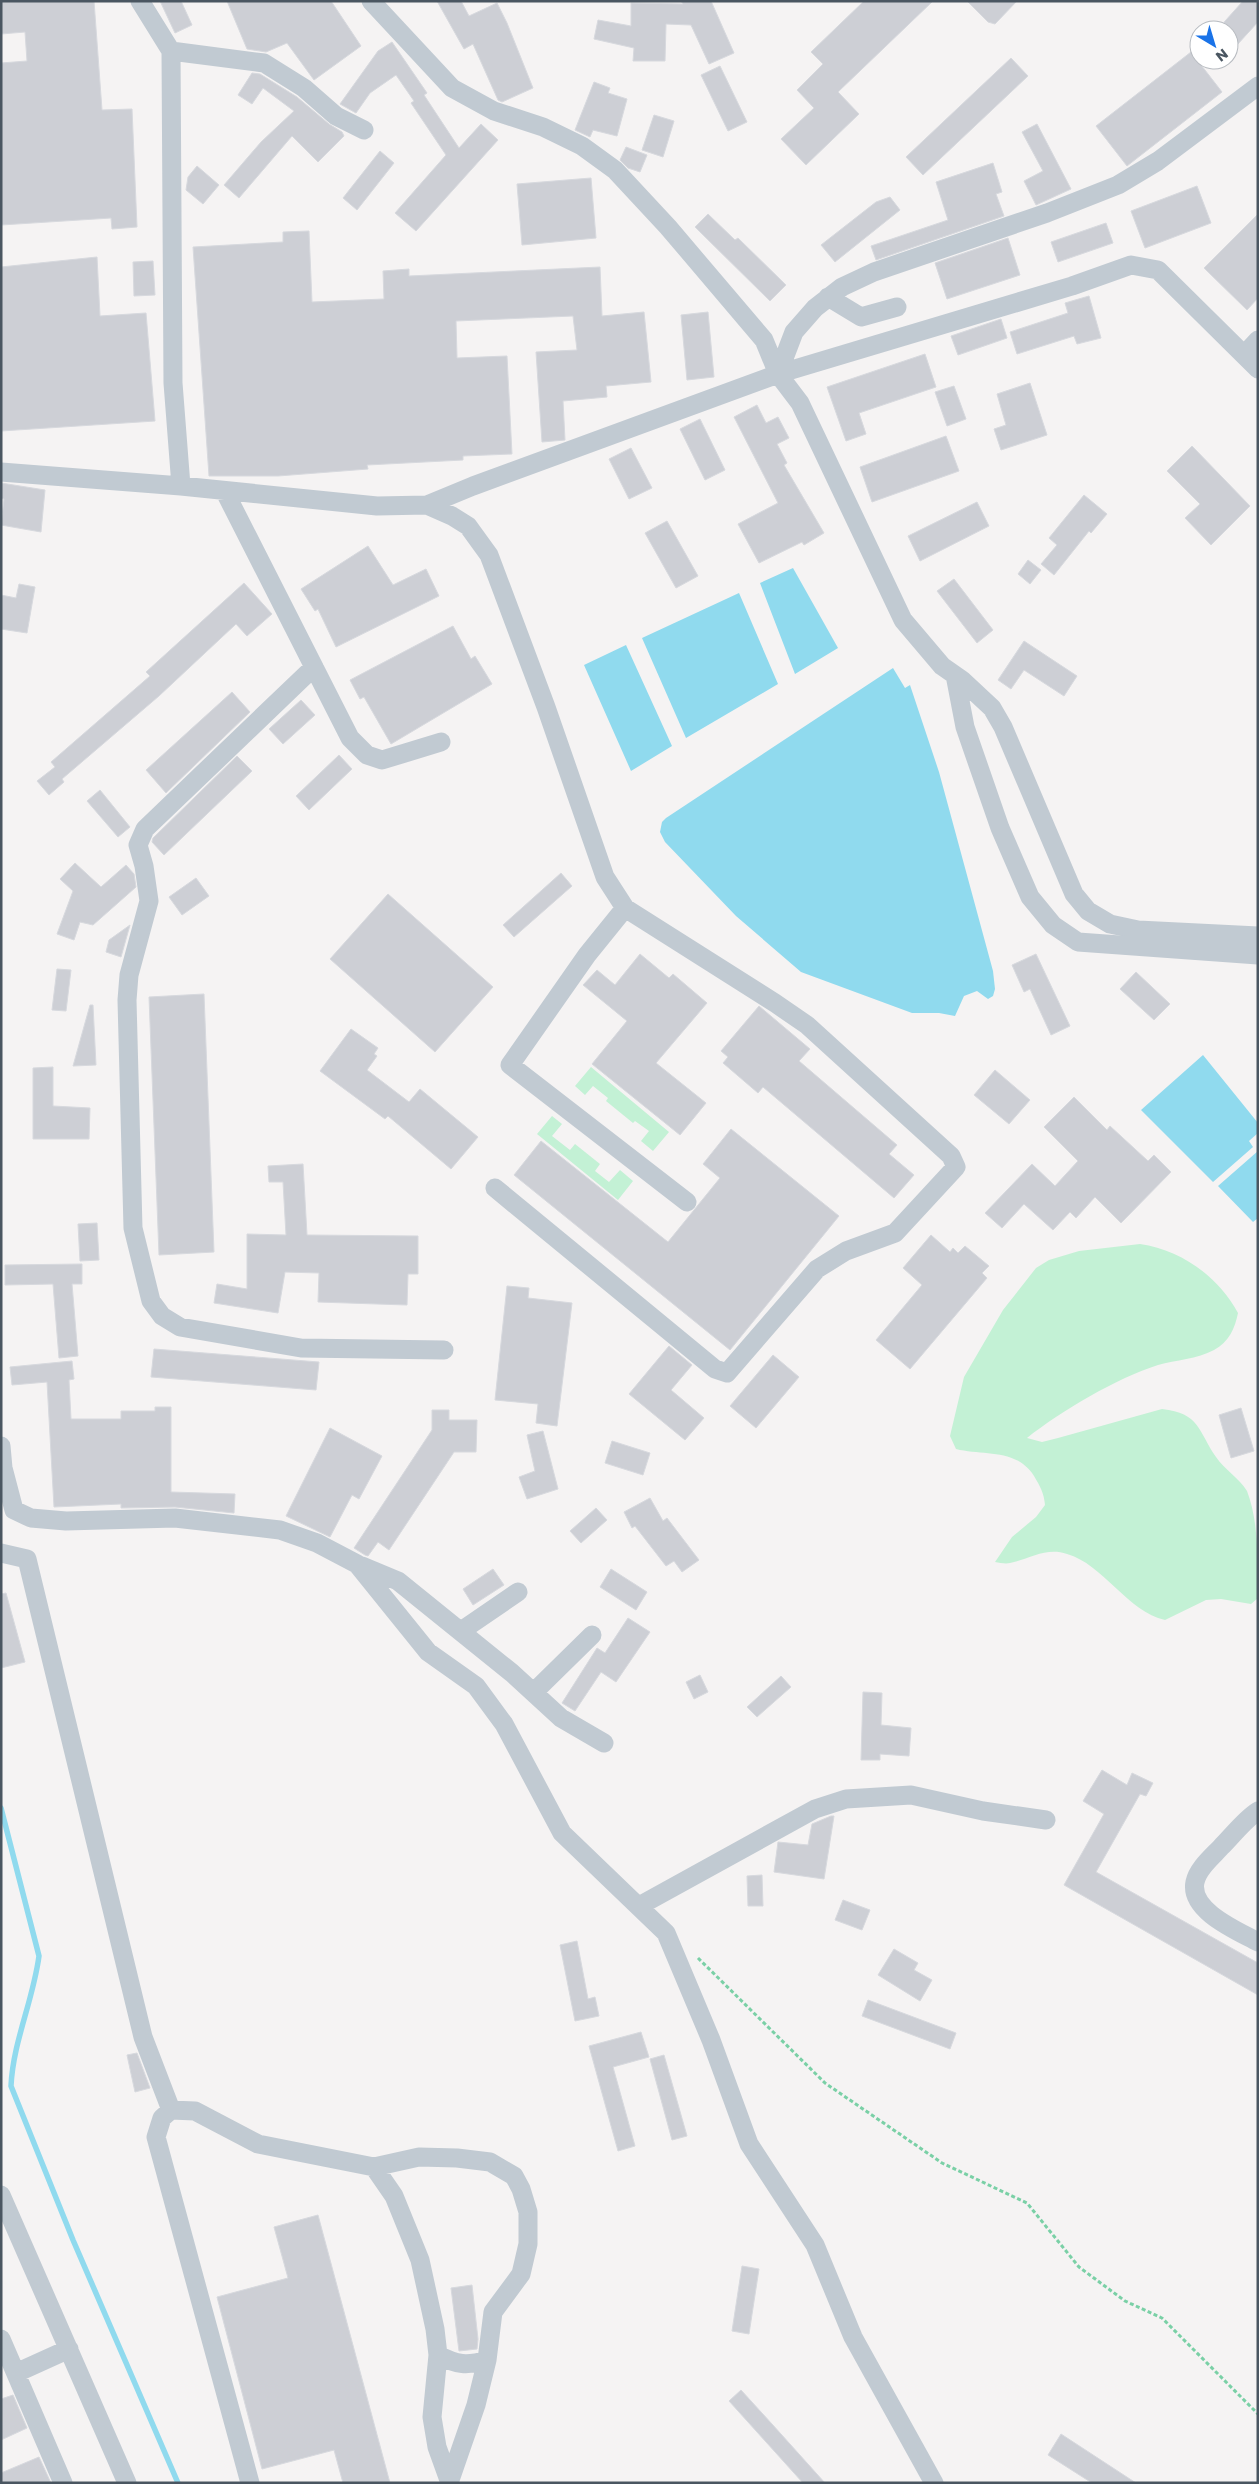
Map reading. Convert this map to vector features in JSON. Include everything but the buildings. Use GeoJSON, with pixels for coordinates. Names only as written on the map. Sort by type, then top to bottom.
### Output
{"type":"FeatureCollection","features":[{"type":"Feature","properties":{"kind":"street"},"geometry":{"type":"LineString","coordinates":[[140,1],[171,51],[173,383],[181,486]]}},
{"type":"Feature","properties":{"kind":"street"},"geometry":{"type":"LineString","coordinates":[[371,1],[452,88],[494,111],[543,127],[582,146],[615,170],[668,227],[764,340],[778,374],[800,403],[903,620],[942,666],[992,708],[1003,727],[1061,867],[1074,894],[1088,911],[1110,924],[1138,930],[1258,936]]}},
{"type":"Feature","properties":{"kind":"street"},"geometry":{"type":"LineString","coordinates":[[171,51],[264,63],[304,88],[336,116],[364,130]]}},
{"type":"Feature","properties":{"kind":"street"},"geometry":{"type":"LineString","coordinates":[[778,374],[794,332],[815,308],[842,287],[874,272],[1047,213],[1118,185],[1158,161],[1258,86]]}},
{"type":"Feature","properties":{"kind":"street"},"geometry":{"type":"LineString","coordinates":[[1,472],[181,486],[225,492],[377,506],[428,505],[474,486],[778,374],[1072,286],[1131,265],[1158,270],[1251,347],[1258,369]]}},
{"type":"Feature","properties":{"kind":"street"},"geometry":{"type":"LineString","coordinates":[[828,297],[862,317],[897,307]]}},
{"type":"Feature","properties":{"kind":"street"},"geometry":{"type":"LineString","coordinates":[[225,492],[350,738],[367,755],[382,760],[441,742]]}},
{"type":"Feature","properties":{"kind":"street"},"geometry":{"type":"LineString","coordinates":[[428,505],[468,526],[489,555],[546,707],[605,877],[625,908],[774,1002],[807,1025],[951,1156],[956,1167],[895,1233],[846,1252],[817,1269],[727,1373],[715,1370],[495,1188]]}},
{"type":"Feature","properties":{"kind":"street"},"geometry":{"type":"LineString","coordinates":[[314,667],[145,829],[138,846],[144,866],[149,901],[129,975],[127,1000],[133,1228],[151,1301],[162,1316],[180,1327],[301,1348],[444,1350]]}},
{"type":"Feature","properties":{"kind":"street"},"geometry":{"type":"LineString","coordinates":[[955,675],[965,727],[1000,828],[1030,897],[1052,925],[1078,942],[1258,955]]}},
{"type":"Feature","properties":{"kind":"street"},"geometry":{"type":"LineString","coordinates":[[625,908],[587,955],[510,1065],[687,1202]]}},
{"type":"Feature","properties":{"kind":"street"},"geometry":{"type":"LineString","coordinates":[[1,1446],[14,1510],[31,1518],[66,1521],[175,1518],[280,1530],[317,1543],[357,1564],[398,1581],[461,1630],[534,1692],[561,1718],[604,1742]]}},
{"type":"Feature","properties":{"kind":"street"},"geometry":{"type":"LineString","coordinates":[[1,1554],[26,1559],[143,2037],[171,2110]]}},
{"type":"Feature","properties":{"kind":"street"},"geometry":{"type":"LineString","coordinates":[[357,1564],[428,1652],[476,1686],[504,1724],[562,1833],[666,1933],[711,2040],[749,2144],[815,2245],[853,2337],[934,2483]]}},
{"type":"Feature","properties":{"kind":"street"},"geometry":{"type":"LineString","coordinates":[[461,1630],[518,1592]]}},
{"type":"Feature","properties":{"kind":"street"},"geometry":{"type":"LineString","coordinates":[[534,1692],[592,1635]]}},
{"type":"Feature","properties":{"kind":"street"},"geometry":{"type":"LineString","coordinates":[[639,1906],[815,1809],[846,1799],[911,1795],[984,1811],[1046,1820]]}},
{"type":"Feature","properties":{"kind":"street"},"geometry":{"type":"LineString","coordinates":[[1257,1812],[1206,1862],[1195,1883],[1197,1897],[1204,1909],[1258,1942]]}},
{"type":"Feature","properties":{"kind":"street"},"geometry":{"type":"LineString","coordinates":[[250,2483],[156,2137],[162,2118],[171,2110],[195,2112],[258,2144],[374,2168],[420,2157],[457,2158],[490,2162],[514,2176],[521,2189],[528,2212],[528,2244],[521,2274],[494,2312],[487,2360],[476,2406],[450,2481]]}},
{"type":"Feature","properties":{"kind":"street"},"geometry":{"type":"LineString","coordinates":[[374,2168],[394,2196],[420,2260],[435,2329],[438,2355],[432,2417],[437,2447],[450,2481]]}},
{"type":"Feature","properties":{"kind":"street"},"geometry":{"type":"LineString","coordinates":[[1,2195],[128,2483]]}},
{"type":"Feature","properties":{"kind":"street"},"geometry":{"type":"LineString","coordinates":[[1,2339],[63,2483]]}},
{"type":"Feature","properties":{"kind":"street"},"geometry":{"type":"LineString","coordinates":[[16,2373],[69,2349]]}},
{"type":"Feature","properties":{"kind":"street"},"geometry":{"type":"LineString","coordinates":[[438,2355],[451,2361],[470,2365],[487,2360]]}},
{"type":"Feature","properties":{"kind":"path"},"geometry":{"type":"LineString","coordinates":[[694,1956],[825,2083],[942,2163],[1027,2203],[1079,2267],[1125,2301],[1162,2318],[1258,2414]]}},
{"type":"Feature","properties":{"kind":"green space"},"geometry":{"type":"Polygon","coordinates":[[[591,1067],[669,1132],[653,1151],[641,1141],[649,1131],[635,1121],[633,1123],[606,1101],[608,1098],[593,1086],[585,1095],[575,1086],[591,1067]]]}},
{"type":"Feature","properties":{"kind":"green space"},"geometry":{"type":"Polygon","coordinates":[[[552,1116],[562,1124],[552,1136],[570,1150],[575,1144],[600,1164],[595,1171],[609,1182],[620,1170],[633,1181],[618,1200],[537,1134],[552,1116]]]}},
{"type":"Feature","properties":{"kind":"green space"},"geometry":{"type":"Polygon","coordinates":[[[1140,1244],[1170,1252],[1184,1259],[1209,1276],[1220,1287],[1238,1313],[1230,1334],[1224,1343],[1214,1350],[1194,1357],[1158,1365],[1107,1387],[1073,1406],[1027,1438],[1042,1442],[1162,1409],[1174,1411],[1191,1419],[1201,1431],[1216,1457],[1244,1486],[1251,1503],[1256,1530],[1258,1598],[1251,1604],[1221,1599],[1206,1600],[1165,1620],[1139,1608],[1092,1567],[1080,1559],[1067,1554],[1052,1552],[1008,1563],[995,1562],[1012,1537],[1036,1517],[1045,1505],[1043,1493],[1027,1467],[1018,1461],[999,1455],[956,1449],[950,1436],[964,1377],[1003,1310],[1036,1268],[1049,1260],[1079,1251],[1140,1244]]]}},
{"type":"Feature","properties":{"kind":"water"},"geometry":{"type":"Polygon","coordinates":[[[793,568],[838,648],[795,674],[760,583],[793,568]]]}},
{"type":"Feature","properties":{"kind":"water"},"geometry":{"type":"Polygon","coordinates":[[[739,593],[778,684],[686,738],[642,638],[739,593]]]}},
{"type":"Feature","properties":{"kind":"water"},"geometry":{"type":"Polygon","coordinates":[[[626,645],[672,746],[631,771],[584,665],[626,645]]]}},
{"type":"Feature","properties":{"kind":"water"},"geometry":{"type":"Polygon","coordinates":[[[893,668],[905,688],[910,685],[939,772],[993,971],[995,989],[993,996],[988,999],[977,991],[964,996],[955,1016],[939,1013],[912,1013],[801,972],[736,916],[665,842],[660,832],[662,822],[666,818],[893,668]]]}},
{"type":"Feature","properties":{"kind":"water"},"geometry":{"type":"Polygon","coordinates":[[[1203,1055],[1258,1123],[1258,1133],[1249,1141],[1253,1147],[1213,1182],[1141,1110],[1203,1055]]]}},
{"type":"Feature","properties":{"kind":"water"},"geometry":{"type":"Polygon","coordinates":[[[1258,1151],[1258,1218],[1253,1222],[1218,1186],[1258,1151]]]}},
{"type":"Feature","properties":{"kind":"waterway"},"geometry":{"type":"LineString","coordinates":[[1,1808],[39,1956],[15,2053],[11,2086],[73,2240],[178,2483]]}}]}
